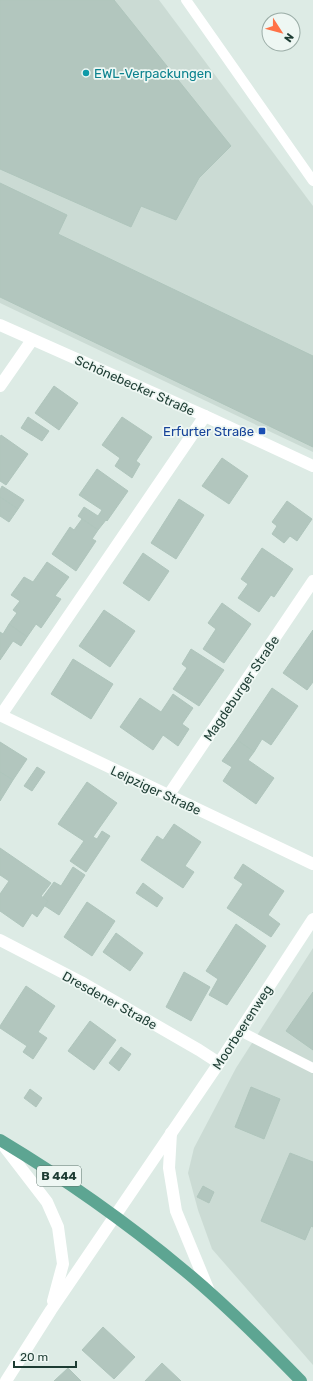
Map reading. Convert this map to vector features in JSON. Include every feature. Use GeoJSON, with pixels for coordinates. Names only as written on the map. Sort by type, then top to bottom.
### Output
{"type":"FeatureCollection","features":[{"type":"Feature","properties":{"kind":"main road","name":"B 444"},"geometry":{"type":"LineString","coordinates":[[0,1140],[48,1169],[152,1243],[209,1291],[256,1334],[301,1381]]}},
{"type":"Feature","properties":{"kind":"street","name":"Schönebecker Straße"},"geometry":{"type":"LineString","coordinates":[[0,325],[205,416],[313,466]]}},
{"type":"Feature","properties":{"kind":"street"},"geometry":{"type":"LineString","coordinates":[[0,386],[32,340]]}},
{"type":"Feature","properties":{"kind":"street"},"geometry":{"type":"LineString","coordinates":[[0,715],[205,416]]}},
{"type":"Feature","properties":{"kind":"street","name":"Magdeburger Straße"},"geometry":{"type":"LineString","coordinates":[[168,796],[313,581]]}},
{"type":"Feature","properties":{"kind":"street","name":"Leipziger Straße"},"geometry":{"type":"LineString","coordinates":[[0,715],[313,864]]}},
{"type":"Feature","properties":{"kind":"street","name":"Moorbeerenweg"},"geometry":{"type":"LineString","coordinates":[[6,1381],[51,1310],[219,1063],[313,919]]}},
{"type":"Feature","properties":{"kind":"street","name":"Dresdener Straße"},"geometry":{"type":"LineString","coordinates":[[0,940],[81,982],[219,1063]]}},
{"type":"Feature","properties":{"kind":"street"},"geometry":{"type":"LineString","coordinates":[[171,1134],[170,1168],[176,1211],[209,1291]]}},
{"type":"Feature","properties":{"kind":"street","name":"Moorbeerenweg"},"geometry":{"type":"LineString","coordinates":[[0,1140],[47,1202],[58,1227],[63,1264],[51,1310]]}},
{"type":"Feature","properties":{"kind":"lane"},"geometry":{"type":"LineString","coordinates":[[186,0],[313,181]]}},
{"type":"Feature","properties":{"kind":"lane"},"geometry":{"type":"LineString","coordinates":[[240,1031],[313,1068]]}},
{"type":"Feature","properties":{"kind":"shaded area"},"geometry":{"type":"Polygon","coordinates":[[[0,0],[159,0],[313,206],[313,452],[0,303],[0,0]]]}},
{"type":"Feature","properties":{"kind":"shaded area"},"geometry":{"type":"Polygon","coordinates":[[[313,948],[313,1365],[212,1249],[198,1210],[188,1173],[194,1148],[236,1068],[313,948]]]}},
{"type":"Feature","properties":{"kind":"building","name":"EWL-Verpackungen"},"geometry":{"type":"Polygon","coordinates":[[[0,0],[114,0],[231,146],[199,178],[176,220],[141,206],[131,227],[0,169],[0,0]]]}},
{"type":"Feature","properties":{"kind":"building"},"geometry":{"type":"Polygon","coordinates":[[[0,183],[67,215],[58,234],[313,356],[313,447],[0,297],[0,183]]]}},
{"type":"Feature","properties":{"kind":"building"},"geometry":{"type":"Polygon","coordinates":[[[54,386],[78,403],[59,430],[35,413],[54,386]]]}},
{"type":"Feature","properties":{"kind":"building"},"geometry":{"type":"Polygon","coordinates":[[[28,417],[49,431],[42,441],[21,428],[28,417]]]}},
{"type":"Feature","properties":{"kind":"building"},"geometry":{"type":"Polygon","coordinates":[[[122,417],[152,437],[136,461],[140,464],[132,478],[115,466],[120,458],[102,445],[122,417]]]}},
{"type":"Feature","properties":{"kind":"building"},"geometry":{"type":"Polygon","coordinates":[[[1,435],[28,454],[6,485],[0,481],[1,435]]]}},
{"type":"Feature","properties":{"kind":"building"},"geometry":{"type":"Polygon","coordinates":[[[222,458],[248,476],[229,504],[202,486],[222,458]]]}},
{"type":"Feature","properties":{"kind":"building"},"geometry":{"type":"Polygon","coordinates":[[[97,469],[128,491],[107,521],[106,520],[98,530],[78,516],[84,507],[98,516],[102,510],[79,495],[97,469]]]}},
{"type":"Feature","properties":{"kind":"building"},"geometry":{"type":"Polygon","coordinates":[[[2,486],[24,500],[18,509],[0,497],[0,490],[2,486]]]}},
{"type":"Feature","properties":{"kind":"building"},"geometry":{"type":"Polygon","coordinates":[[[0,497],[18,509],[9,522],[0,516],[0,497]]]}},
{"type":"Feature","properties":{"kind":"building"},"geometry":{"type":"Polygon","coordinates":[[[179,499],[204,515],[176,559],[151,543],[179,499]]]}},
{"type":"Feature","properties":{"kind":"building"},"geometry":{"type":"Polygon","coordinates":[[[287,501],[312,519],[297,541],[290,536],[284,543],[272,534],[277,526],[272,522],[287,501]]]}},
{"type":"Feature","properties":{"kind":"building"},"geometry":{"type":"Polygon","coordinates":[[[82,519],[98,530],[92,539],[96,541],[76,571],[52,554],[70,527],[74,530],[82,519]]]}},
{"type":"Feature","properties":{"kind":"building"},"geometry":{"type":"Polygon","coordinates":[[[262,548],[293,569],[274,597],[271,595],[259,612],[238,598],[248,584],[241,579],[262,548]]]}},
{"type":"Feature","properties":{"kind":"building"},"geometry":{"type":"Polygon","coordinates":[[[143,553],[169,571],[149,601],[123,583],[143,553]]]}},
{"type":"Feature","properties":{"kind":"building"},"geometry":{"type":"Polygon","coordinates":[[[47,562],[69,577],[55,596],[61,599],[41,628],[36,624],[27,637],[9,624],[17,613],[13,610],[20,601],[11,595],[24,577],[33,582],[47,562]]]}},
{"type":"Feature","properties":{"kind":"building"},"geometry":{"type":"Polygon","coordinates":[[[222,603],[251,624],[224,663],[203,649],[216,629],[208,623],[222,603]]]}},
{"type":"Feature","properties":{"kind":"building"},"geometry":{"type":"Polygon","coordinates":[[[104,610],[135,631],[110,667],[79,646],[104,610]]]}},
{"type":"Feature","properties":{"kind":"building"},"geometry":{"type":"Polygon","coordinates":[[[9,624],[27,637],[21,646],[13,641],[0,660],[0,632],[3,634],[9,624]]]}},
{"type":"Feature","properties":{"kind":"building"},"geometry":{"type":"Polygon","coordinates":[[[313,630],[313,682],[307,690],[283,673],[313,630]]]}},
{"type":"Feature","properties":{"kind":"building"},"geometry":{"type":"Polygon","coordinates":[[[191,649],[224,670],[199,706],[173,689],[187,668],[182,664],[191,649]]]}},
{"type":"Feature","properties":{"kind":"building"},"geometry":{"type":"Polygon","coordinates":[[[73,659],[113,684],[91,719],[51,694],[73,659]]]}},
{"type":"Feature","properties":{"kind":"building"},"geometry":{"type":"Polygon","coordinates":[[[272,688],[298,706],[271,745],[262,739],[254,752],[237,740],[272,688]]]}},
{"type":"Feature","properties":{"kind":"building"},"geometry":{"type":"Polygon","coordinates":[[[173,694],[193,708],[182,724],[189,729],[178,746],[163,735],[153,750],[120,727],[140,698],[161,712],[173,694]]]}},
{"type":"Feature","properties":{"kind":"building"},"geometry":{"type":"Polygon","coordinates":[[[237,740],[254,752],[248,760],[274,778],[256,804],[223,781],[232,767],[222,761],[237,740]]]}},
{"type":"Feature","properties":{"kind":"building"},"geometry":{"type":"Polygon","coordinates":[[[0,742],[27,759],[13,780],[0,772],[0,742]]]}},
{"type":"Feature","properties":{"kind":"building"},"geometry":{"type":"Polygon","coordinates":[[[37,767],[45,772],[32,791],[24,786],[37,767]]]}},
{"type":"Feature","properties":{"kind":"building"},"geometry":{"type":"Polygon","coordinates":[[[0,772],[13,780],[0,801],[0,772]]]}},
{"type":"Feature","properties":{"kind":"building"},"geometry":{"type":"Polygon","coordinates":[[[87,782],[117,803],[93,837],[97,839],[102,831],[110,836],[86,872],[70,861],[84,841],[58,824],[87,782]]]}},
{"type":"Feature","properties":{"kind":"building"},"geometry":{"type":"Polygon","coordinates":[[[174,824],[201,842],[185,866],[194,872],[183,888],[141,860],[157,836],[163,840],[174,824]]]}},
{"type":"Feature","properties":{"kind":"building"},"geometry":{"type":"Polygon","coordinates":[[[0,848],[51,883],[41,896],[48,901],[37,917],[32,913],[23,927],[0,911],[0,894],[9,881],[0,875],[0,848]]]}},
{"type":"Feature","properties":{"kind":"building"},"geometry":{"type":"Polygon","coordinates":[[[243,864],[284,891],[268,915],[280,924],[271,937],[227,908],[243,884],[234,878],[243,864]]]}},
{"type":"Feature","properties":{"kind":"building"},"geometry":{"type":"Polygon","coordinates":[[[73,867],[85,875],[59,915],[45,906],[48,901],[43,897],[54,882],[61,886],[73,867]]]}},
{"type":"Feature","properties":{"kind":"building"},"geometry":{"type":"Polygon","coordinates":[[[143,883],[163,898],[157,907],[136,893],[143,883]]]}},
{"type":"Feature","properties":{"kind":"building"},"geometry":{"type":"Polygon","coordinates":[[[87,902],[115,921],[92,956],[64,937],[87,902]]]}},
{"type":"Feature","properties":{"kind":"building"},"geometry":{"type":"Polygon","coordinates":[[[236,924],[266,946],[227,1005],[209,995],[218,979],[206,971],[236,924]]]}},
{"type":"Feature","properties":{"kind":"building"},"geometry":{"type":"Polygon","coordinates":[[[116,933],[143,953],[130,971],[103,952],[116,933]]]}},
{"type":"Feature","properties":{"kind":"building"},"geometry":{"type":"Polygon","coordinates":[[[184,972],[210,987],[191,1021],[166,1007],[184,972]]]}},
{"type":"Feature","properties":{"kind":"building"},"geometry":{"type":"Polygon","coordinates":[[[26,986],[55,1006],[38,1032],[47,1038],[33,1059],[23,1052],[27,1046],[0,1028],[26,986]]]}},
{"type":"Feature","properties":{"kind":"building"},"geometry":{"type":"Polygon","coordinates":[[[313,992],[313,1050],[286,1031],[313,992]]]}},
{"type":"Feature","properties":{"kind":"building"},"geometry":{"type":"Polygon","coordinates":[[[90,1021],[116,1040],[94,1070],[68,1051],[90,1021]]]}},
{"type":"Feature","properties":{"kind":"building"},"geometry":{"type":"Polygon","coordinates":[[[121,1047],[131,1054],[119,1071],[109,1063],[121,1047]]]}},
{"type":"Feature","properties":{"kind":"building"},"geometry":{"type":"Polygon","coordinates":[[[251,1087],[280,1099],[264,1139],[235,1127],[251,1087]]]}},
{"type":"Feature","properties":{"kind":"building"},"geometry":{"type":"Polygon","coordinates":[[[30,1089],[42,1098],[36,1107],[24,1098],[30,1089]]]}},
{"type":"Feature","properties":{"kind":"building"},"geometry":{"type":"Polygon","coordinates":[[[290,1153],[313,1162],[313,1227],[311,1226],[305,1240],[261,1221],[290,1153]]]}},
{"type":"Feature","properties":{"kind":"building"},"geometry":{"type":"Polygon","coordinates":[[[203,1186],[214,1192],[209,1203],[197,1197],[203,1186]]]}},
{"type":"Feature","properties":{"kind":"building"},"geometry":{"type":"Polygon","coordinates":[[[103,1327],[135,1357],[114,1379],[82,1350],[103,1327]]]}},
{"type":"Feature","properties":{"kind":"building"},"geometry":{"type":"Polygon","coordinates":[[[162,1363],[181,1381],[145,1381],[162,1363]]]}},
{"type":"Feature","properties":{"kind":"building"},"geometry":{"type":"Polygon","coordinates":[[[68,1368],[81,1381],[54,1381],[68,1368]]]}},
{"type":"Feature","properties":{"kind":"place","name":"EWL-Verpackungen"},"geometry":{"type":"Point","coordinates":[86,73]}},
{"type":"Feature","properties":{"kind":"place","name":"Erfurter Straße"},"geometry":{"type":"Point","coordinates":[262,431]}}]}
